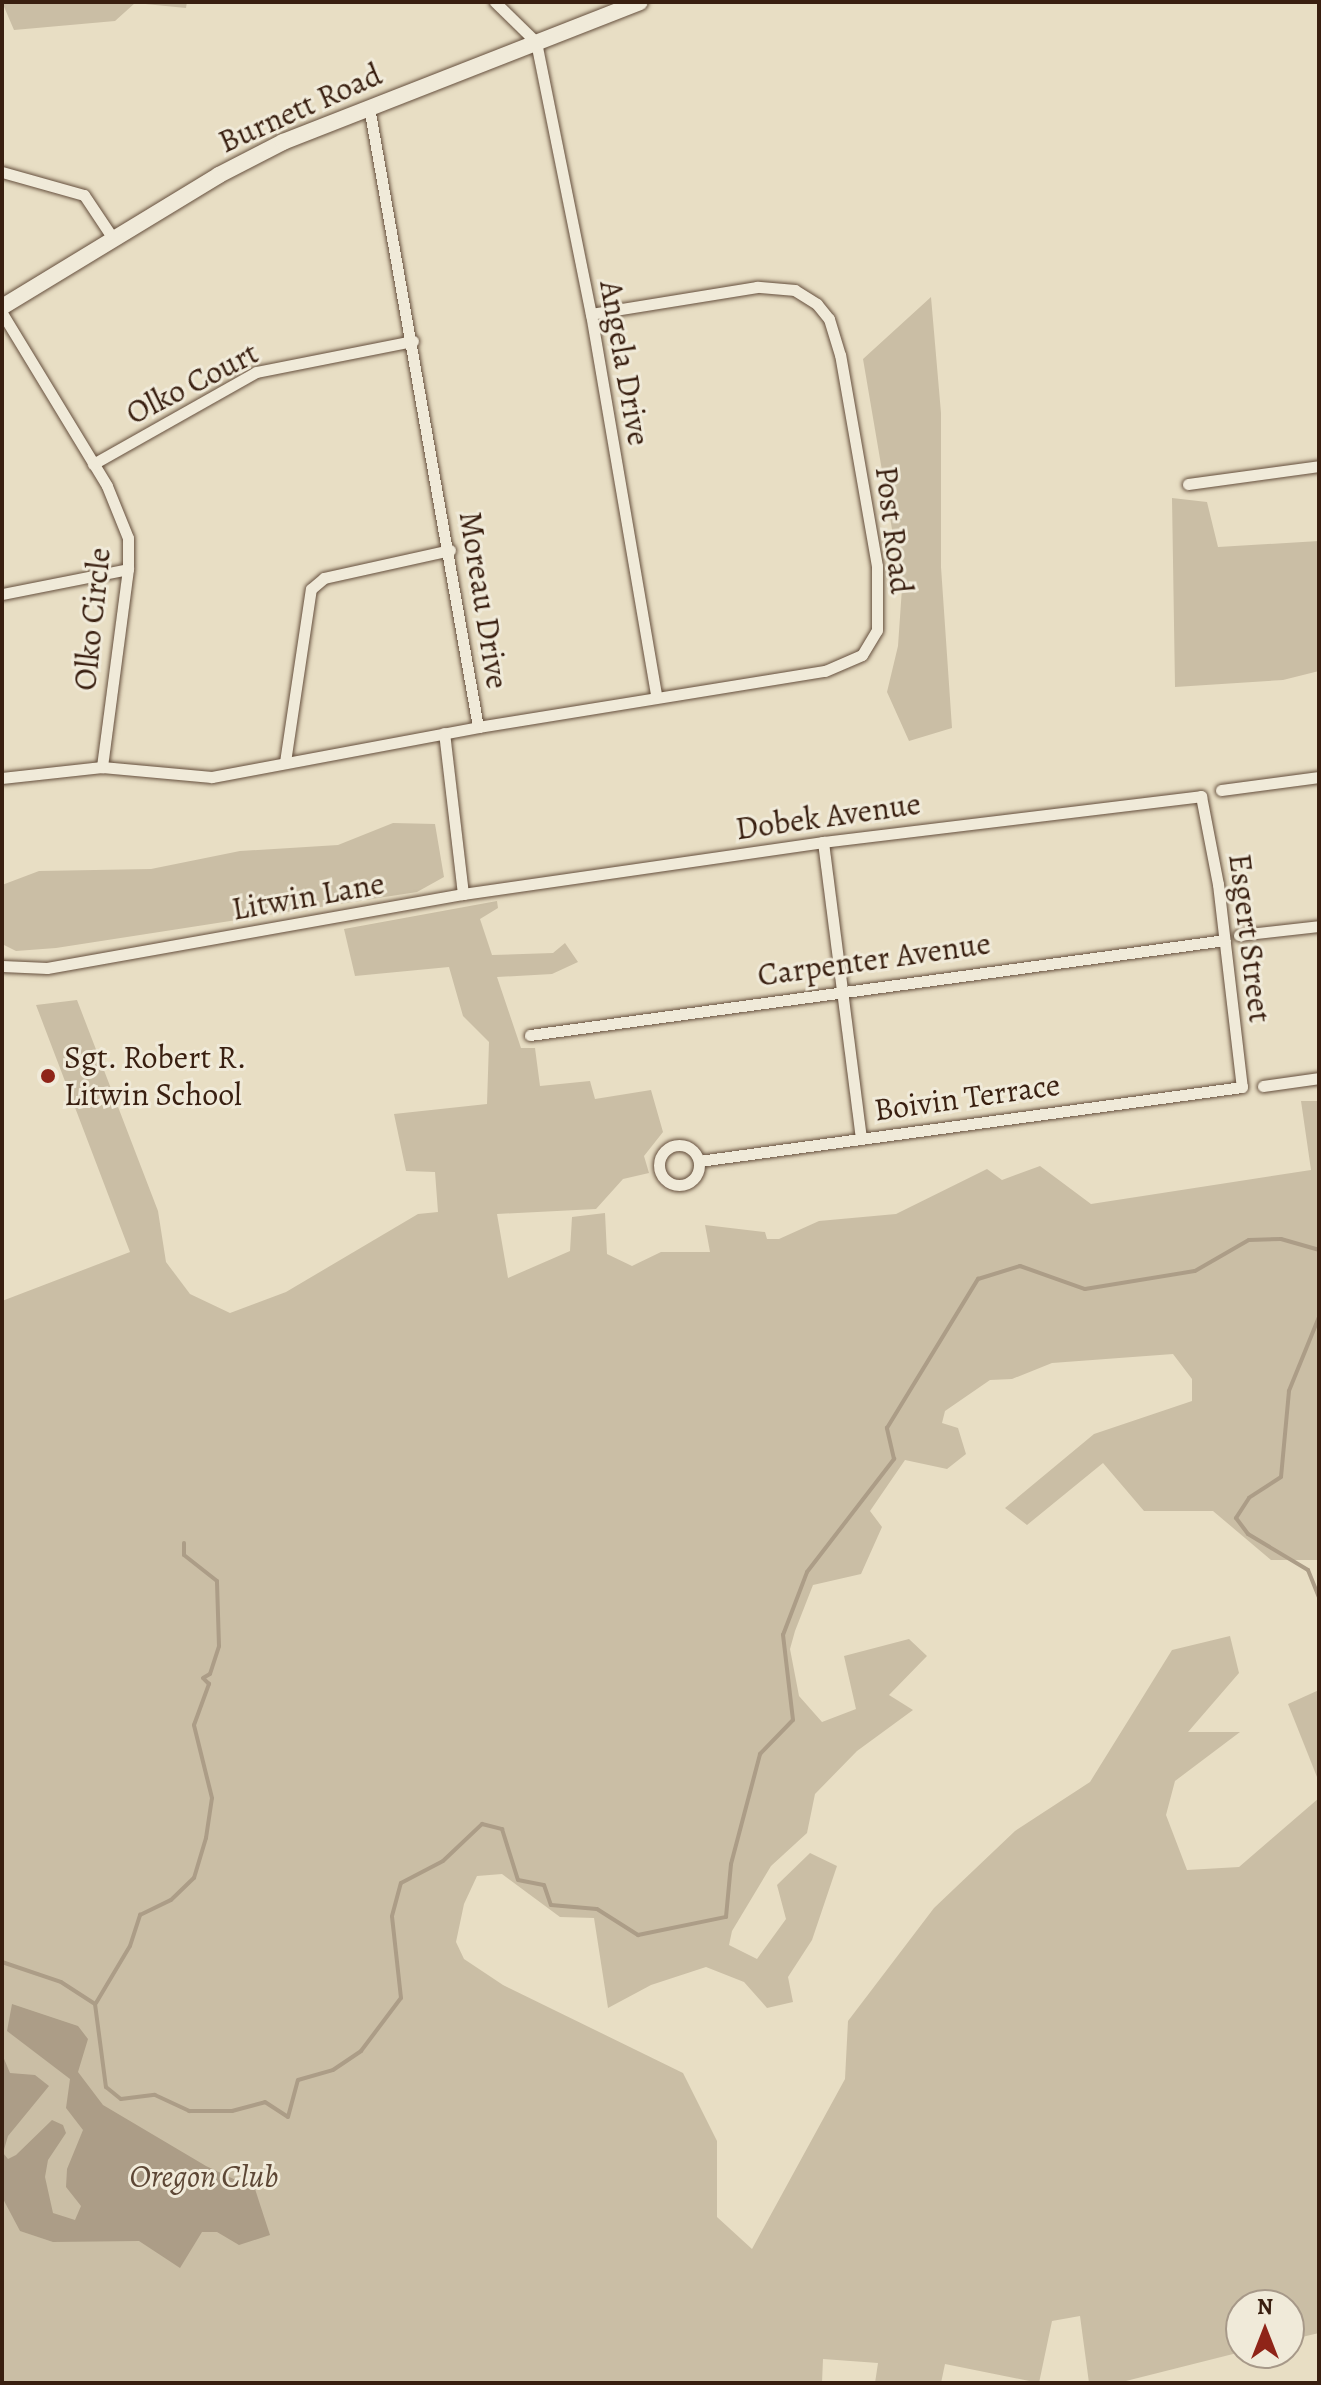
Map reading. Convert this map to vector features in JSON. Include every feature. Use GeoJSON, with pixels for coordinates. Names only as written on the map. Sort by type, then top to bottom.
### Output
{"type":"FeatureCollection","features":[{"type":"Feature","properties":{"kind":"main road","name":"Burnett Road"},"geometry":{"type":"LineString","coordinates":[[2,310],[240,163],[369,107],[640,2]]}},
{"type":"Feature","properties":{"kind":"street"},"geometry":{"type":"LineString","coordinates":[[495,2],[536,42]]}},
{"type":"Feature","properties":{"kind":"street","name":"Angela Drive"},"geometry":{"type":"LineString","coordinates":[[536,42],[591,314],[656,695]]}},
{"type":"Feature","properties":{"kind":"street","name":"Moreau Drive"},"geometry":{"type":"LineString","coordinates":[[102,767],[212,777],[478,727],[450,550],[369,107]]}},
{"type":"Feature","properties":{"kind":"street"},"geometry":{"type":"LineString","coordinates":[[2,172],[84,195],[114,240]]}},
{"type":"Feature","properties":{"kind":"street","name":"Post Road"},"geometry":{"type":"LineString","coordinates":[[478,727],[656,695],[825,671],[862,655],[878,621],[873,540],[834,330],[810,298],[787,288],[757,287],[591,314]]}},
{"type":"Feature","properties":{"kind":"street","name":"Olko Circle"},"geometry":{"type":"LineString","coordinates":[[2,310],[93,464],[128,538],[128,569],[102,767]]}},
{"type":"Feature","properties":{"kind":"street","name":"Olko Court"},"geometry":{"type":"LineString","coordinates":[[93,464],[256,372],[413,341]]}},
{"type":"Feature","properties":{"kind":"street"},"geometry":{"type":"LineString","coordinates":[[1188,484],[1319,466]]}},
{"type":"Feature","properties":{"kind":"street"},"geometry":{"type":"LineString","coordinates":[[285,762],[311,589],[324,578],[450,550]]}},
{"type":"Feature","properties":{"kind":"street"},"geometry":{"type":"LineString","coordinates":[[2,594],[128,569]]}},
{"type":"Feature","properties":{"kind":"street"},"geometry":{"type":"LineString","coordinates":[[444,733],[463,894]]}},
{"type":"Feature","properties":{"kind":"street"},"geometry":{"type":"LineString","coordinates":[[2,778],[102,767]]}},
{"type":"Feature","properties":{"kind":"street"},"geometry":{"type":"LineString","coordinates":[[1221,790],[1319,777]]}},
{"type":"Feature","properties":{"kind":"street","name":"Dobek Avenue"},"geometry":{"type":"LineString","coordinates":[[463,894],[823,842],[1201,796]]}},
{"type":"Feature","properties":{"kind":"street","name":"Esgert Street"},"geometry":{"type":"LineString","coordinates":[[1201,796],[1207,806],[1242,1087]]}},
{"type":"Feature","properties":{"kind":"street"},"geometry":{"type":"LineString","coordinates":[[823,842],[861,1137]]}},
{"type":"Feature","properties":{"kind":"street","name":"Litwin Lane"},"geometry":{"type":"LineString","coordinates":[[2,966],[47,968],[463,894]]}},
{"type":"Feature","properties":{"kind":"street"},"geometry":{"type":"LineString","coordinates":[[1239,935],[1319,926]]}},
{"type":"Feature","properties":{"kind":"street","name":"Carpenter Avenue"},"geometry":{"type":"LineString","coordinates":[[530,1035],[841,989],[1225,940]]}},
{"type":"Feature","properties":{"kind":"street"},"geometry":{"type":"LineString","coordinates":[[1263,1086],[1319,1078]]}},
{"type":"Feature","properties":{"kind":"street","name":"Boivin Terrace"},"geometry":{"type":"LineString","coordinates":[[699,1161],[1242,1087]]}},
{"type":"Feature","properties":{"kind":"green space"},"geometry":{"type":"Polygon","coordinates":[[[2,2],[187,2],[186,8],[135,3],[115,21],[14,30],[2,2]]]}},
{"type":"Feature","properties":{"kind":"green space"},"geometry":{"type":"Polygon","coordinates":[[[931,297],[941,413],[941,567],[952,728],[909,741],[887,692],[898,646],[902,588],[863,359],[931,297]]]}},
{"type":"Feature","properties":{"kind":"green space"},"geometry":{"type":"Polygon","coordinates":[[[1172,498],[1207,502],[1218,547],[1319,541],[1319,671],[1283,680],[1175,687],[1172,498]]]}},
{"type":"Feature","properties":{"kind":"green space"},"geometry":{"type":"Polygon","coordinates":[[[393,823],[435,824],[444,877],[417,892],[56,948],[16,951],[2,944],[2,885],[39,871],[151,869],[240,851],[338,845],[393,823]]]}},
{"type":"Feature","properties":{"kind":"green space","name":"Oregon Club"},"geometry":{"type":"Polygon","coordinates":[[[497,901],[498,908],[480,919],[492,955],[553,953],[565,943],[578,962],[552,974],[497,977],[521,1048],[535,1048],[540,1086],[590,1081],[595,1099],[651,1090],[663,1132],[644,1156],[649,1173],[623,1179],[596,1209],[497,1214],[508,1278],[570,1251],[572,1217],[605,1213],[607,1254],[632,1266],[661,1252],[710,1252],[705,1225],[765,1232],[767,1239],[779,1239],[819,1221],[896,1214],[987,1169],[1002,1180],[1040,1166],[1091,1204],[1311,1170],[1301,1101],[1319,1101],[1319,1560],[1271,1560],[1213,1511],[1144,1511],[1103,1463],[1027,1525],[1005,1508],[1094,1434],[1192,1401],[1192,1379],[1173,1354],[1052,1363],[1012,1379],[990,1380],[945,1411],[942,1423],[958,1428],[966,1454],[947,1469],[905,1460],[870,1511],[882,1527],[861,1574],[813,1585],[795,1631],[790,1649],[799,1696],[822,1722],[856,1709],[844,1656],[909,1639],[927,1656],[889,1695],[913,1710],[857,1751],[815,1794],[807,1833],[771,1866],[732,1931],[729,1945],[757,1959],[786,1919],[777,1885],[810,1853],[837,1866],[812,1940],[788,1977],[793,2002],[767,2008],[744,1982],[706,1967],[651,1985],[608,2008],[594,1918],[560,1917],[502,1874],[477,1876],[464,1904],[456,1942],[464,1959],[503,1985],[683,2073],[717,2141],[717,2217],[752,2249],[845,2079],[848,2021],[934,1908],[1015,1831],[1090,1782],[1172,1650],[1230,1636],[1239,1673],[1188,1732],[1240,1732],[1175,1781],[1166,1815],[1187,1870],[1239,1867],[1319,1798],[1319,2333],[1305,2336],[1305,2289],[1225,2289],[1225,2356],[1118,2383],[1089,2383],[1080,2316],[1052,2321],[1039,2383],[945,2364],[941,2383],[875,2383],[878,2363],[823,2359],[822,2383],[2,2383],[2,1301],[130,1252],[36,1005],[77,1000],[158,1211],[166,1262],[190,1294],[230,1313],[286,1292],[418,1214],[438,1212],[435,1172],[406,1171],[394,1114],[487,1104],[489,1042],[463,1016],[449,967],[355,976],[344,929],[497,901]]]}},
{"type":"Feature","properties":{"kind":"green space"},"geometry":{"type":"Polygon","coordinates":[[[1319,1690],[1319,1782],[1288,1704],[1319,1690]]]}},
{"type":"Feature","properties":{"kind":"shaded area"},"geometry":{"type":"Polygon","coordinates":[[[12,2004],[78,2026],[88,2039],[78,2072],[103,2105],[206,2166],[255,2189],[270,2235],[239,2245],[217,2232],[202,2232],[180,2268],[139,2241],[53,2242],[20,2231],[2,2197],[2,2054],[10,2073],[35,2075],[49,2086],[8,2136],[3,2153],[8,2159],[16,2155],[52,2120],[63,2125],[66,2133],[48,2160],[45,2177],[53,2213],[75,2220],[81,2206],[66,2187],[67,2169],[83,2130],[66,2108],[70,2079],[7,2031],[12,2004]]]}},
{"type":"Feature","properties":{"kind":"waterway"},"geometry":{"type":"LineString","coordinates":[[2,1962],[61,1982],[95,2004],[106,2087],[121,2099],[155,2095],[189,2111],[232,2111],[265,2102],[288,2117],[298,2080],[333,2070],[361,2051],[401,1998],[392,1916],[401,1883],[443,1861],[482,1824],[502,1829],[518,1880],[544,1885],[551,1905],[597,1909],[638,1935],[726,1917],[731,1864],[760,1754],[793,1720],[783,1635],[807,1572],[894,1459],[887,1428],[978,1279],[1020,1266],[1085,1289],[1195,1271],[1249,1240],[1281,1239],[1319,1250]]}},
{"type":"Feature","properties":{"kind":"waterway"},"geometry":{"type":"LineString","coordinates":[[1319,1317],[1289,1391],[1281,1477],[1249,1498],[1236,1518],[1248,1534],[1308,1570],[1319,1597]]}},
{"type":"Feature","properties":{"kind":"waterway"},"geometry":{"type":"LineString","coordinates":[[96,2003],[130,1946],[140,1915],[171,1900],[194,1878],[206,1838],[212,1798],[194,1725],[209,1684],[203,1678],[210,1674],[219,1646],[217,1581],[184,1555],[184,1543]]}},
{"type":"Feature","properties":{"kind":"place","name":"Sgt. Robert R. Litwin School"},"geometry":{"type":"Point","coordinates":[48,1076]}}]}
